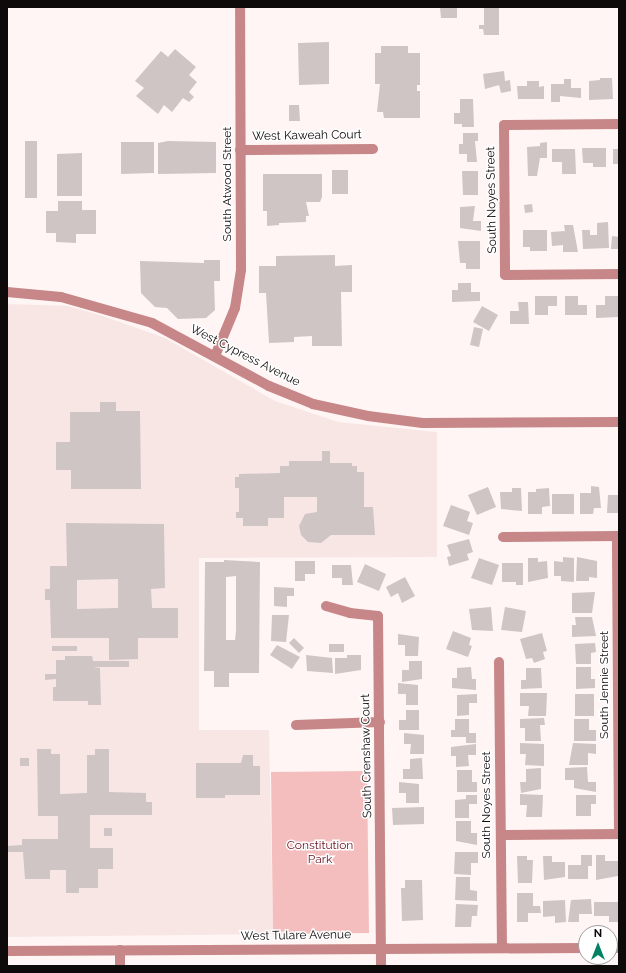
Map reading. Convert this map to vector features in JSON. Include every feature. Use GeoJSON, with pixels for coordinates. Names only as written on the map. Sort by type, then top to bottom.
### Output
{"type":"FeatureCollection","features":[{"type":"Feature","properties":{"kind":"street","name":"South Atwood Street"},"geometry":{"type":"LineString","coordinates":[[215,356],[229,325],[238,292],[241,269],[240,7]]}},
{"type":"Feature","properties":{"kind":"street","name":"South Noyes Street"},"geometry":{"type":"LineString","coordinates":[[619,124],[504,125],[505,275],[619,274]]}},
{"type":"Feature","properties":{"kind":"street","name":"West Kaweah Court"},"geometry":{"type":"LineString","coordinates":[[240,150],[373,149]]}},
{"type":"Feature","properties":{"kind":"street","name":"West Cypress Avenue"},"geometry":{"type":"LineString","coordinates":[[7,292],[61,297],[98,306],[152,323],[270,386],[313,404],[368,416],[423,423],[619,422]]}},
{"type":"Feature","properties":{"kind":"street"},"geometry":{"type":"LineString","coordinates":[[503,537],[618,536]]}},
{"type":"Feature","properties":{"kind":"street","name":"South Jennie Street"},"geometry":{"type":"LineString","coordinates":[[618,536],[619,834]]}},
{"type":"Feature","properties":{"kind":"street","name":"South Crenshaw Court"},"geometry":{"type":"LineString","coordinates":[[326,606],[350,613],[378,616],[381,966]]}},
{"type":"Feature","properties":{"kind":"street","name":"South Noyes Street"},"geometry":{"type":"LineString","coordinates":[[499,662],[502,948]]}},
{"type":"Feature","properties":{"kind":"street"},"geometry":{"type":"LineString","coordinates":[[296,725],[380,722]]}},
{"type":"Feature","properties":{"kind":"street"},"geometry":{"type":"LineString","coordinates":[[501,835],[619,834]]}},
{"type":"Feature","properties":{"kind":"street","name":"West Tulare Avenue"},"geometry":{"type":"LineString","coordinates":[[7,951],[578,948]]}},
{"type":"Feature","properties":{"kind":"street"},"geometry":{"type":"LineString","coordinates":[[120,950],[120,966]]}},
{"type":"Feature","properties":{"kind":"shaded area"},"geometry":{"type":"Polygon","coordinates":[[[7,304],[68,306],[103,316],[165,338],[275,401],[338,422],[437,432],[437,557],[199,558],[199,730],[269,730],[273,934],[7,937],[7,304]]]}},
{"type":"Feature","properties":{"kind":"green space","name":"Constitution Park"},"geometry":{"type":"Polygon","coordinates":[[[367,771],[369,933],[273,934],[271,772],[367,771]]]}},
{"type":"Feature","properties":{"kind":"building"},"geometry":{"type":"Polygon","coordinates":[[[440,7],[457,7],[457,18],[441,18],[440,7]]]}},
{"type":"Feature","properties":{"kind":"building"},"geometry":{"type":"Polygon","coordinates":[[[484,7],[499,7],[499,35],[484,35],[483,29],[479,29],[479,25],[484,25],[484,7]]]}},
{"type":"Feature","properties":{"kind":"building"},"geometry":{"type":"Polygon","coordinates":[[[329,42],[329,84],[299,85],[298,43],[329,42]]]}},
{"type":"Feature","properties":{"kind":"building"},"geometry":{"type":"Polygon","coordinates":[[[381,46],[408,46],[408,53],[420,53],[420,85],[417,85],[417,91],[420,91],[420,118],[384,118],[383,112],[377,112],[380,84],[375,84],[375,53],[381,53],[381,46]]]}},
{"type":"Feature","properties":{"kind":"building"},"geometry":{"type":"Polygon","coordinates":[[[175,49],[196,67],[189,75],[197,82],[189,92],[194,97],[189,102],[183,98],[172,112],[164,105],[158,114],[136,96],[144,88],[135,81],[161,51],[168,57],[175,49]]]}},
{"type":"Feature","properties":{"kind":"building"},"geometry":{"type":"Polygon","coordinates":[[[504,71],[505,81],[510,80],[511,91],[501,93],[499,85],[485,89],[483,74],[504,71]]]}},
{"type":"Feature","properties":{"kind":"building"},"geometry":{"type":"Polygon","coordinates":[[[600,78],[612,78],[613,99],[589,100],[589,81],[600,80],[600,78]]]}},
{"type":"Feature","properties":{"kind":"building"},"geometry":{"type":"Polygon","coordinates":[[[564,79],[571,79],[571,88],[581,88],[581,98],[560,96],[560,102],[551,102],[551,84],[564,84],[564,79]]]}},
{"type":"Feature","properties":{"kind":"building"},"geometry":{"type":"Polygon","coordinates":[[[527,81],[539,81],[539,87],[544,86],[544,99],[518,99],[517,86],[527,86],[527,81]]]}},
{"type":"Feature","properties":{"kind":"building"},"geometry":{"type":"Polygon","coordinates":[[[460,99],[473,99],[474,127],[462,127],[462,124],[454,124],[454,113],[460,113],[460,99]]]}},
{"type":"Feature","properties":{"kind":"building"},"geometry":{"type":"Polygon","coordinates":[[[289,105],[299,105],[300,121],[289,121],[289,105]]]}},
{"type":"Feature","properties":{"kind":"building"},"geometry":{"type":"Polygon","coordinates":[[[463,133],[478,133],[478,141],[475,141],[477,162],[467,162],[467,154],[459,154],[459,144],[463,144],[463,133]]]}},
{"type":"Feature","properties":{"kind":"building"},"geometry":{"type":"Polygon","coordinates":[[[25,141],[37,141],[37,198],[25,198],[25,141]]]}},
{"type":"Feature","properties":{"kind":"building"},"geometry":{"type":"Polygon","coordinates":[[[168,141],[216,142],[216,173],[158,174],[158,143],[168,141]]]}},
{"type":"Feature","properties":{"kind":"building"},"geometry":{"type":"Polygon","coordinates":[[[121,142],[154,142],[154,173],[121,174],[121,142]]]}},
{"type":"Feature","properties":{"kind":"building"},"geometry":{"type":"Polygon","coordinates":[[[547,142],[547,158],[540,158],[537,176],[528,176],[527,147],[540,146],[540,143],[547,142]]]}},
{"type":"Feature","properties":{"kind":"building"},"geometry":{"type":"Polygon","coordinates":[[[582,148],[606,148],[606,167],[593,167],[593,163],[583,163],[582,148]]]}},
{"type":"Feature","properties":{"kind":"building"},"geometry":{"type":"Polygon","coordinates":[[[552,149],[575,149],[576,174],[562,174],[562,162],[552,162],[552,149]]]}},
{"type":"Feature","properties":{"kind":"building"},"geometry":{"type":"Polygon","coordinates":[[[613,149],[619,149],[619,164],[613,164],[613,149]]]}},
{"type":"Feature","properties":{"kind":"building"},"geometry":{"type":"Polygon","coordinates":[[[82,153],[82,196],[57,196],[57,154],[82,153]]]}},
{"type":"Feature","properties":{"kind":"building"},"geometry":{"type":"Polygon","coordinates":[[[332,170],[348,170],[348,194],[332,194],[332,170]]]}},
{"type":"Feature","properties":{"kind":"building"},"geometry":{"type":"Polygon","coordinates":[[[462,171],[478,171],[478,195],[463,195],[462,171]]]}},
{"type":"Feature","properties":{"kind":"building"},"geometry":{"type":"Polygon","coordinates":[[[263,174],[322,174],[322,197],[320,202],[306,202],[309,216],[306,216],[306,222],[279,223],[279,225],[267,226],[267,211],[263,211],[263,174]]]}},
{"type":"Feature","properties":{"kind":"building"},"geometry":{"type":"Polygon","coordinates":[[[58,201],[82,201],[82,210],[96,210],[96,234],[76,234],[76,243],[56,242],[56,233],[46,233],[46,211],[58,211],[58,201]]]}},
{"type":"Feature","properties":{"kind":"building"},"geometry":{"type":"Polygon","coordinates":[[[532,204],[533,212],[525,213],[524,205],[532,204]]]}},
{"type":"Feature","properties":{"kind":"building"},"geometry":{"type":"Polygon","coordinates":[[[475,206],[473,221],[481,221],[481,231],[460,228],[460,207],[475,206]]]}},
{"type":"Feature","properties":{"kind":"building"},"geometry":{"type":"Polygon","coordinates":[[[608,222],[609,248],[583,249],[582,230],[590,230],[590,235],[597,235],[597,223],[608,222]]]}},
{"type":"Feature","properties":{"kind":"building"},"geometry":{"type":"Polygon","coordinates":[[[564,225],[573,225],[578,252],[563,252],[563,245],[552,246],[551,232],[565,231],[564,225]]]}},
{"type":"Feature","properties":{"kind":"building"},"geometry":{"type":"Polygon","coordinates":[[[523,230],[547,230],[547,251],[530,251],[530,247],[523,247],[523,230]]]}},
{"type":"Feature","properties":{"kind":"building"},"geometry":{"type":"Polygon","coordinates":[[[612,236],[619,237],[619,249],[611,249],[612,236]]]}},
{"type":"Feature","properties":{"kind":"building"},"geometry":{"type":"Polygon","coordinates":[[[458,241],[480,241],[480,269],[466,269],[466,263],[460,263],[458,241]]]}},
{"type":"Feature","properties":{"kind":"building"},"geometry":{"type":"Polygon","coordinates":[[[335,255],[335,266],[352,265],[352,292],[341,292],[342,346],[312,346],[312,336],[294,337],[294,342],[269,343],[266,293],[259,293],[259,266],[276,266],[276,256],[335,255]]]}},
{"type":"Feature","properties":{"kind":"building"},"geometry":{"type":"Polygon","coordinates":[[[204,260],[220,260],[220,281],[214,281],[215,310],[206,318],[178,319],[167,308],[155,307],[141,293],[140,261],[204,263],[204,260]]]}},
{"type":"Feature","properties":{"kind":"building"},"geometry":{"type":"Polygon","coordinates":[[[458,283],[471,283],[471,292],[480,292],[480,301],[452,302],[452,290],[458,290],[458,283]]]}},
{"type":"Feature","properties":{"kind":"building"},"geometry":{"type":"Polygon","coordinates":[[[535,296],[557,296],[557,306],[548,306],[548,315],[535,315],[535,296]]]}},
{"type":"Feature","properties":{"kind":"building"},"geometry":{"type":"Polygon","coordinates":[[[565,296],[578,296],[578,305],[587,305],[587,315],[565,315],[565,296]]]}},
{"type":"Feature","properties":{"kind":"building"},"geometry":{"type":"Polygon","coordinates":[[[605,296],[618,296],[619,317],[596,318],[596,305],[605,305],[605,296]]]}},
{"type":"Feature","properties":{"kind":"building"},"geometry":{"type":"Polygon","coordinates":[[[518,302],[528,302],[529,324],[510,324],[510,311],[519,311],[518,302]]]}},
{"type":"Feature","properties":{"kind":"building"},"geometry":{"type":"Polygon","coordinates":[[[482,306],[498,315],[489,331],[473,322],[482,306]]]}},
{"type":"Feature","properties":{"kind":"building"},"geometry":{"type":"Polygon","coordinates":[[[474,327],[483,329],[479,347],[470,345],[474,327]]]}},
{"type":"Feature","properties":{"kind":"building"},"geometry":{"type":"Polygon","coordinates":[[[100,402],[116,402],[116,411],[140,411],[141,489],[71,489],[71,470],[56,470],[56,442],[70,442],[70,412],[100,412],[100,402]]]}},
{"type":"Feature","properties":{"kind":"building"},"geometry":{"type":"Polygon","coordinates":[[[322,451],[330,451],[330,463],[352,463],[352,466],[357,466],[357,472],[364,472],[364,507],[373,507],[375,535],[331,535],[321,543],[308,542],[301,535],[299,526],[305,514],[317,512],[317,497],[284,497],[284,518],[268,518],[268,526],[243,526],[243,518],[236,518],[236,512],[239,512],[239,488],[235,488],[235,477],[239,477],[239,474],[280,473],[280,466],[289,466],[289,461],[322,461],[322,451]]]}},
{"type":"Feature","properties":{"kind":"building"},"geometry":{"type":"Polygon","coordinates":[[[591,486],[599,487],[601,508],[594,508],[593,514],[580,514],[580,493],[591,493],[591,486]]]}},
{"type":"Feature","properties":{"kind":"building"},"geometry":{"type":"Polygon","coordinates":[[[488,487],[496,507],[477,515],[468,495],[488,487]]]}},
{"type":"Feature","properties":{"kind":"building"},"geometry":{"type":"Polygon","coordinates":[[[512,488],[521,488],[522,511],[501,509],[500,492],[512,492],[512,488]]]}},
{"type":"Feature","properties":{"kind":"building"},"geometry":{"type":"Polygon","coordinates":[[[549,488],[550,506],[542,507],[542,514],[528,514],[528,492],[536,492],[536,489],[549,488]]]}},
{"type":"Feature","properties":{"kind":"building"},"geometry":{"type":"Polygon","coordinates":[[[552,494],[574,494],[574,514],[552,514],[552,494]]]}},
{"type":"Feature","properties":{"kind":"building"},"geometry":{"type":"Polygon","coordinates":[[[608,495],[619,495],[619,513],[607,513],[608,495]]]}},
{"type":"Feature","properties":{"kind":"building"},"geometry":{"type":"Polygon","coordinates":[[[451,505],[470,512],[467,521],[473,523],[469,535],[443,526],[451,505]]]}},
{"type":"Feature","properties":{"kind":"building"},"geometry":{"type":"Polygon","coordinates":[[[66,523],[164,524],[165,588],[151,589],[152,608],[178,608],[178,638],[138,638],[138,659],[109,660],[109,638],[51,638],[50,600],[45,600],[45,589],[50,589],[50,566],[67,566],[66,523]],[[118,579],[77,580],[77,609],[118,608],[118,579]]]}},
{"type":"Feature","properties":{"kind":"building"},"geometry":{"type":"Polygon","coordinates":[[[469,539],[473,552],[467,554],[469,560],[449,566],[447,557],[451,556],[447,545],[469,539]]]}},
{"type":"Feature","properties":{"kind":"building"},"geometry":{"type":"Polygon","coordinates":[[[563,557],[574,558],[574,582],[561,581],[561,576],[554,576],[554,561],[563,562],[563,557]]]}},
{"type":"Feature","properties":{"kind":"building"},"geometry":{"type":"Polygon","coordinates":[[[577,557],[597,561],[597,578],[589,577],[589,581],[576,581],[577,557]]]}},
{"type":"Feature","properties":{"kind":"building"},"geometry":{"type":"Polygon","coordinates":[[[479,558],[499,565],[492,585],[471,578],[479,558]]]}},
{"type":"Feature","properties":{"kind":"building"},"geometry":{"type":"Polygon","coordinates":[[[528,558],[538,558],[538,562],[547,561],[548,578],[528,582],[528,558]]]}},
{"type":"Feature","properties":{"kind":"building"},"geometry":{"type":"Polygon","coordinates":[[[224,560],[260,562],[259,673],[229,673],[229,687],[214,687],[214,671],[204,671],[205,562],[224,562],[224,560]],[[236,576],[226,577],[226,640],[235,640],[236,576]]]}},
{"type":"Feature","properties":{"kind":"building"},"geometry":{"type":"Polygon","coordinates":[[[295,561],[315,561],[315,574],[305,574],[305,581],[295,581],[295,561]]]}},
{"type":"Feature","properties":{"kind":"building"},"geometry":{"type":"Polygon","coordinates":[[[502,563],[523,563],[523,585],[516,585],[516,582],[502,582],[502,563]]]}},
{"type":"Feature","properties":{"kind":"building"},"geometry":{"type":"Polygon","coordinates":[[[365,564],[386,574],[379,591],[357,582],[365,564]]]}},
{"type":"Feature","properties":{"kind":"building"},"geometry":{"type":"Polygon","coordinates":[[[332,565],[351,565],[353,585],[342,585],[342,578],[332,578],[332,565]]]}},
{"type":"Feature","properties":{"kind":"building"},"geometry":{"type":"Polygon","coordinates":[[[405,577],[415,596],[402,603],[398,593],[391,597],[386,587],[405,577]]]}},
{"type":"Feature","properties":{"kind":"building"},"geometry":{"type":"Polygon","coordinates":[[[274,587],[294,588],[294,596],[287,596],[287,607],[274,606],[274,587]]]}},
{"type":"Feature","properties":{"kind":"building"},"geometry":{"type":"Polygon","coordinates":[[[595,592],[592,613],[572,613],[572,593],[595,592]]]}},
{"type":"Feature","properties":{"kind":"building"},"geometry":{"type":"Polygon","coordinates":[[[491,607],[493,631],[472,630],[469,609],[491,607]]]}},
{"type":"Feature","properties":{"kind":"building"},"geometry":{"type":"Polygon","coordinates":[[[505,607],[526,611],[522,632],[501,630],[505,607]]]}},
{"type":"Feature","properties":{"kind":"building"},"geometry":{"type":"Polygon","coordinates":[[[272,615],[289,615],[286,642],[271,641],[272,615]]]}},
{"type":"Feature","properties":{"kind":"building"},"geometry":{"type":"Polygon","coordinates":[[[575,617],[592,617],[596,636],[572,637],[572,625],[576,625],[575,617]]]}},
{"type":"Feature","properties":{"kind":"building"},"geometry":{"type":"Polygon","coordinates":[[[453,631],[471,638],[469,645],[472,646],[468,657],[446,649],[453,631]]]}},
{"type":"Feature","properties":{"kind":"building"},"geometry":{"type":"Polygon","coordinates":[[[542,633],[547,651],[543,652],[545,659],[534,663],[532,658],[526,659],[520,639],[542,633]]]}},
{"type":"Feature","properties":{"kind":"building"},"geometry":{"type":"Polygon","coordinates":[[[398,634],[419,637],[418,656],[405,656],[405,645],[398,645],[398,634]]]}},
{"type":"Feature","properties":{"kind":"building"},"geometry":{"type":"Polygon","coordinates":[[[294,638],[304,648],[299,653],[289,643],[294,638]]]}},
{"type":"Feature","properties":{"kind":"building"},"geometry":{"type":"Polygon","coordinates":[[[595,643],[596,652],[591,653],[591,664],[576,664],[575,644],[595,643]]]}},
{"type":"Feature","properties":{"kind":"building"},"geometry":{"type":"Polygon","coordinates":[[[329,644],[344,644],[344,652],[329,652],[329,644]]]}},
{"type":"Feature","properties":{"kind":"building"},"geometry":{"type":"Polygon","coordinates":[[[277,645],[300,657],[292,669],[270,655],[277,645]]]}},
{"type":"Feature","properties":{"kind":"building"},"geometry":{"type":"Polygon","coordinates":[[[52,646],[77,646],[77,651],[52,651],[52,646]]]}},
{"type":"Feature","properties":{"kind":"building"},"geometry":{"type":"Polygon","coordinates":[[[306,655],[332,658],[333,673],[307,671],[306,655]]]}},
{"type":"Feature","properties":{"kind":"building"},"geometry":{"type":"Polygon","coordinates":[[[347,655],[361,655],[361,670],[335,674],[335,658],[347,658],[347,655]]]}},
{"type":"Feature","properties":{"kind":"building"},"geometry":{"type":"Polygon","coordinates":[[[65,656],[92,656],[93,661],[129,661],[129,667],[93,667],[100,668],[101,705],[88,705],[88,701],[53,701],[53,687],[56,687],[56,679],[45,680],[45,674],[56,674],[56,660],[65,660],[65,656]]]}},
{"type":"Feature","properties":{"kind":"building"},"geometry":{"type":"Polygon","coordinates":[[[409,661],[422,661],[422,679],[402,682],[402,670],[409,670],[409,661]]]}},
{"type":"Feature","properties":{"kind":"building"},"geometry":{"type":"Polygon","coordinates":[[[471,667],[472,679],[476,679],[476,690],[452,688],[452,678],[457,678],[457,668],[471,667]]]}},
{"type":"Feature","properties":{"kind":"building"},"geometry":{"type":"Polygon","coordinates":[[[576,667],[591,667],[591,679],[595,679],[595,688],[576,689],[576,667]]]}},
{"type":"Feature","properties":{"kind":"building"},"geometry":{"type":"Polygon","coordinates":[[[526,668],[541,668],[542,688],[521,689],[521,680],[526,680],[526,668]]]}},
{"type":"Feature","properties":{"kind":"building"},"geometry":{"type":"Polygon","coordinates":[[[398,683],[418,685],[418,705],[406,705],[406,694],[398,694],[398,683]]]}},
{"type":"Feature","properties":{"kind":"building"},"geometry":{"type":"Polygon","coordinates":[[[520,693],[547,693],[546,716],[528,716],[529,706],[520,706],[520,693]]]}},
{"type":"Feature","properties":{"kind":"building"},"geometry":{"type":"Polygon","coordinates":[[[477,694],[477,703],[469,703],[469,715],[457,716],[457,695],[477,694]]]}},
{"type":"Feature","properties":{"kind":"building"},"geometry":{"type":"Polygon","coordinates":[[[575,694],[594,694],[594,716],[575,716],[575,694]]]}},
{"type":"Feature","properties":{"kind":"building"},"geometry":{"type":"Polygon","coordinates":[[[406,710],[419,710],[419,730],[399,730],[399,720],[406,720],[406,710]]]}},
{"type":"Feature","properties":{"kind":"building"},"geometry":{"type":"Polygon","coordinates":[[[544,718],[545,725],[540,725],[541,741],[525,741],[525,728],[520,728],[520,719],[544,718]]]}},
{"type":"Feature","properties":{"kind":"building"},"geometry":{"type":"Polygon","coordinates":[[[455,719],[469,719],[469,733],[476,733],[476,743],[466,743],[466,737],[451,737],[451,730],[455,730],[455,719]]]}},
{"type":"Feature","properties":{"kind":"building"},"geometry":{"type":"Polygon","coordinates":[[[574,719],[589,719],[589,730],[596,730],[596,741],[574,741],[574,719]]]}},
{"type":"Feature","properties":{"kind":"building"},"geometry":{"type":"Polygon","coordinates":[[[404,733],[424,735],[424,754],[410,754],[411,744],[404,744],[404,733]]]}},
{"type":"Feature","properties":{"kind":"building"},"geometry":{"type":"Polygon","coordinates":[[[520,743],[544,744],[544,766],[525,765],[526,754],[520,754],[520,743]]]}},
{"type":"Feature","properties":{"kind":"building"},"geometry":{"type":"Polygon","coordinates":[[[573,743],[596,744],[596,754],[588,753],[588,765],[569,765],[573,743]]]}},
{"type":"Feature","properties":{"kind":"building"},"geometry":{"type":"Polygon","coordinates":[[[476,744],[476,755],[468,755],[469,766],[456,767],[456,756],[451,756],[451,747],[476,744]]]}},
{"type":"Feature","properties":{"kind":"building"},"geometry":{"type":"Polygon","coordinates":[[[37,749],[51,749],[51,754],[60,754],[60,794],[87,793],[87,755],[95,755],[95,749],[109,749],[109,792],[146,793],[146,802],[152,802],[152,815],[90,815],[90,848],[113,848],[113,869],[98,869],[98,888],[79,888],[79,893],[66,893],[66,870],[50,870],[50,879],[25,879],[23,852],[7,852],[7,846],[22,845],[22,839],[58,839],[58,816],[38,816],[37,749]]]}},
{"type":"Feature","properties":{"kind":"building"},"geometry":{"type":"Polygon","coordinates":[[[243,755],[253,755],[253,766],[260,766],[260,795],[225,795],[225,798],[196,798],[196,763],[241,763],[243,755]]]}},
{"type":"Feature","properties":{"kind":"building"},"geometry":{"type":"Polygon","coordinates":[[[20,758],[29,758],[29,766],[20,766],[20,758]]]}},
{"type":"Feature","properties":{"kind":"building"},"geometry":{"type":"Polygon","coordinates":[[[422,758],[423,779],[403,779],[403,769],[410,769],[410,759],[422,758]]]}},
{"type":"Feature","properties":{"kind":"building"},"geometry":{"type":"Polygon","coordinates":[[[587,767],[588,782],[596,782],[596,792],[574,788],[574,780],[565,780],[565,768],[587,767]]]}},
{"type":"Feature","properties":{"kind":"building"},"geometry":{"type":"Polygon","coordinates":[[[541,768],[541,789],[521,793],[520,782],[526,782],[526,769],[541,768]]]}},
{"type":"Feature","properties":{"kind":"building"},"geometry":{"type":"Polygon","coordinates":[[[457,770],[472,770],[472,782],[477,782],[477,792],[457,792],[457,770]]]}},
{"type":"Feature","properties":{"kind":"building"},"geometry":{"type":"Polygon","coordinates":[[[399,782],[419,784],[419,803],[406,803],[406,793],[399,793],[399,782]]]}},
{"type":"Feature","properties":{"kind":"building"},"geometry":{"type":"Polygon","coordinates":[[[520,794],[543,795],[542,817],[526,817],[527,805],[520,805],[520,794]]]}},
{"type":"Feature","properties":{"kind":"building"},"geometry":{"type":"Polygon","coordinates":[[[466,795],[477,795],[477,804],[469,804],[469,818],[455,818],[455,800],[466,799],[466,795]]]}},
{"type":"Feature","properties":{"kind":"building"},"geometry":{"type":"Polygon","coordinates":[[[576,795],[596,795],[596,804],[591,804],[591,816],[576,816],[576,795]]]}},
{"type":"Feature","properties":{"kind":"building"},"geometry":{"type":"Polygon","coordinates":[[[424,807],[424,824],[393,825],[392,808],[424,807]]]}},
{"type":"Feature","properties":{"kind":"building"},"geometry":{"type":"Polygon","coordinates":[[[456,821],[471,821],[471,833],[477,833],[477,845],[456,841],[456,821]]]}},
{"type":"Feature","properties":{"kind":"building"},"geometry":{"type":"Polygon","coordinates":[[[104,828],[112,828],[112,836],[104,836],[104,828]]]}},
{"type":"Feature","properties":{"kind":"building"},"geometry":{"type":"Polygon","coordinates":[[[455,852],[478,852],[478,863],[471,863],[471,875],[454,874],[455,852]]]}},
{"type":"Feature","properties":{"kind":"building"},"geometry":{"type":"Polygon","coordinates":[[[581,855],[592,855],[592,866],[588,866],[588,879],[568,879],[568,865],[581,865],[581,855]]]}},
{"type":"Feature","properties":{"kind":"building"},"geometry":{"type":"Polygon","coordinates":[[[596,855],[605,855],[605,861],[618,861],[618,876],[596,880],[596,855]]]}},
{"type":"Feature","properties":{"kind":"building"},"geometry":{"type":"Polygon","coordinates":[[[517,856],[527,856],[527,860],[533,860],[532,883],[518,883],[517,856]]]}},
{"type":"Feature","properties":{"kind":"building"},"geometry":{"type":"Polygon","coordinates":[[[543,856],[552,856],[552,862],[565,862],[565,877],[544,880],[543,856]]]}},
{"type":"Feature","properties":{"kind":"building"},"geometry":{"type":"Polygon","coordinates":[[[456,877],[470,877],[470,890],[477,891],[477,901],[455,900],[456,877]]]}},
{"type":"Feature","properties":{"kind":"building"},"geometry":{"type":"Polygon","coordinates":[[[405,880],[422,880],[423,920],[402,921],[401,888],[405,888],[405,880]]]}},
{"type":"Feature","properties":{"kind":"building"},"geometry":{"type":"Polygon","coordinates":[[[517,893],[533,893],[533,906],[540,906],[541,913],[528,913],[528,922],[517,922],[517,893]]]}},
{"type":"Feature","properties":{"kind":"building"},"geometry":{"type":"Polygon","coordinates":[[[591,899],[592,914],[579,914],[579,922],[568,922],[571,900],[591,899]]]}},
{"type":"Feature","properties":{"kind":"building"},"geometry":{"type":"Polygon","coordinates":[[[565,900],[566,922],[555,923],[555,916],[543,917],[543,901],[565,900]]]}},
{"type":"Feature","properties":{"kind":"building"},"geometry":{"type":"Polygon","coordinates":[[[594,902],[619,902],[619,922],[609,922],[609,916],[594,916],[594,902]]]}},
{"type":"Feature","properties":{"kind":"building"},"geometry":{"type":"Polygon","coordinates":[[[456,904],[478,905],[477,916],[472,916],[471,927],[455,927],[456,904]]]}}]}
